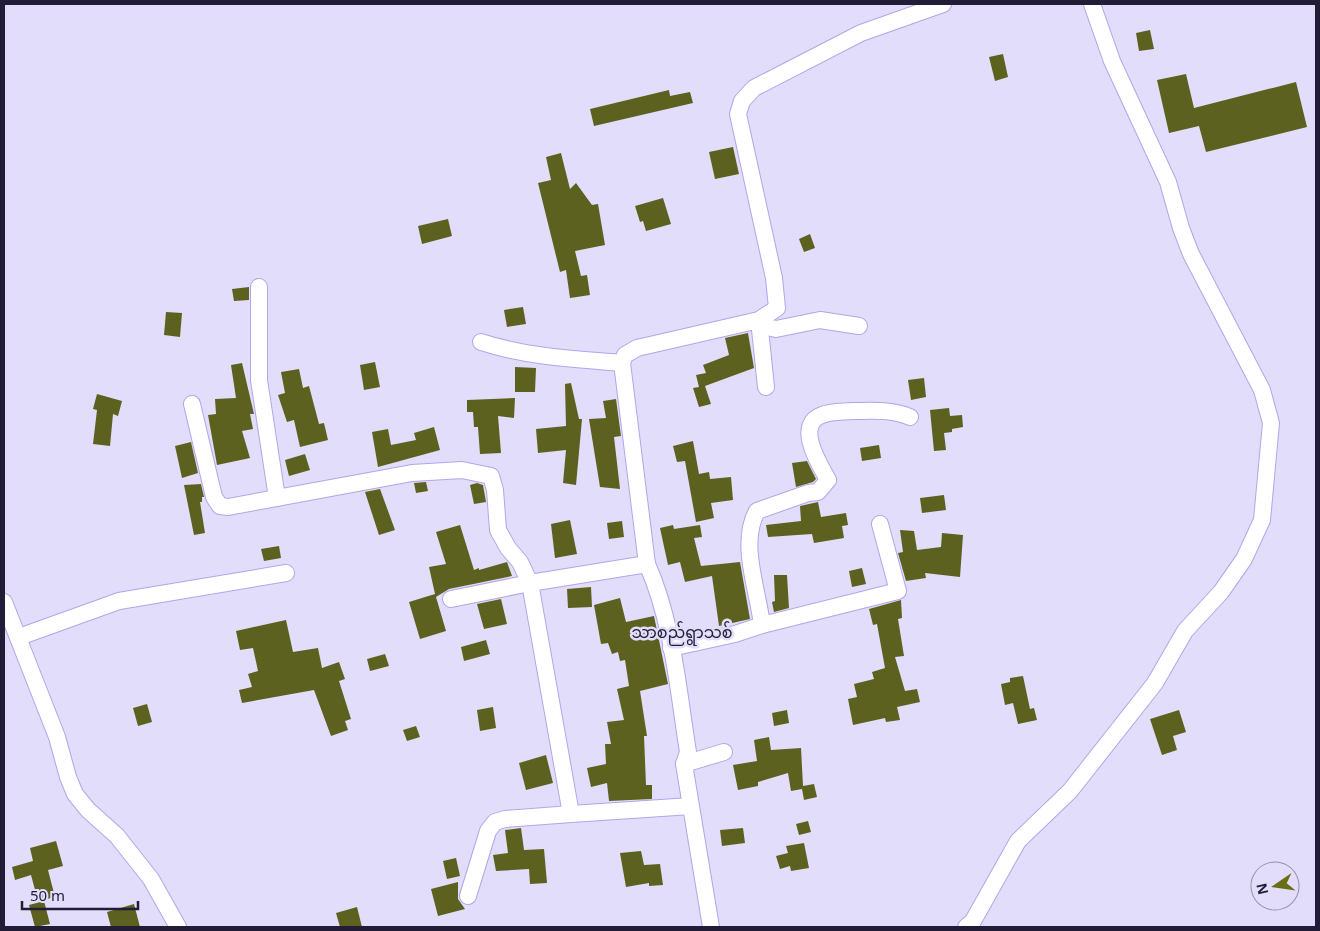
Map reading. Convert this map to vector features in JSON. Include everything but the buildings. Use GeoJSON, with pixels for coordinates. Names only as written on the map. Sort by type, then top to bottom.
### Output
{"type":"FeatureCollection","features":[{"type":"Feature","properties":{"kind":"street"},"geometry":{"type":"LineString","coordinates":[[711,927],[684,764],[688,752],[671,648],[655,581],[647,564],[622,363],[625,355],[637,348],[758,322],[777,308],[774,278],[738,114],[742,102],[754,88],[861,33],[943,4]]}},
{"type":"Feature","properties":{"kind":"street"},"geometry":{"type":"LineString","coordinates":[[966,927],[973,921],[1018,841],[1070,791],[1155,683],[1185,631],[1220,592],[1244,559],[1262,520],[1271,423],[1262,390],[1191,254],[1181,228],[1168,182],[1112,61],[1092,4]]}},
{"type":"Feature","properties":{"kind":"street"},"geometry":{"type":"LineString","coordinates":[[259,287],[259,380],[277,498]]}},
{"type":"Feature","properties":{"kind":"street"},"geometry":{"type":"LineString","coordinates":[[758,322],[776,329],[820,320],[859,326]]}},
{"type":"Feature","properties":{"kind":"street"},"geometry":{"type":"LineString","coordinates":[[758,322],[766,387]]}},
{"type":"Feature","properties":{"kind":"street"},"geometry":{"type":"LineString","coordinates":[[481,342],[508,351],[532,355],[622,363]]}},
{"type":"Feature","properties":{"kind":"street"},"geometry":{"type":"LineString","coordinates":[[192,404],[214,497],[220,506],[228,507],[412,472],[462,470],[491,476],[495,490],[498,530],[508,548],[520,562],[530,583],[572,814]]}},
{"type":"Feature","properties":{"kind":"street"},"geometry":{"type":"LineString","coordinates":[[762,625],[748,543],[751,521],[757,511],[808,493],[818,492],[828,480],[810,445],[813,423],[819,416],[832,412],[880,410],[899,412],[910,417]]}},
{"type":"Feature","properties":{"kind":"street"},"geometry":{"type":"LineString","coordinates":[[671,648],[735,634],[762,625],[898,591],[880,524]]}},
{"type":"Feature","properties":{"kind":"street"},"geometry":{"type":"LineString","coordinates":[[451,599],[530,583],[647,564]]}},
{"type":"Feature","properties":{"kind":"street"},"geometry":{"type":"LineString","coordinates":[[19,637],[119,601],[286,573]]}},
{"type":"Feature","properties":{"kind":"street"},"geometry":{"type":"LineString","coordinates":[[4,602],[19,637],[75,794],[88,810],[117,836],[151,879],[178,927]]}},
{"type":"Feature","properties":{"kind":"street"},"geometry":{"type":"LineString","coordinates":[[684,764],[724,752]]}},
{"type":"Feature","properties":{"kind":"street"},"geometry":{"type":"LineString","coordinates":[[468,896],[488,831],[495,822],[505,819],[691,806]]}},
{"type":"Feature","properties":{"kind":"district","name":"သာစည်ရွာသစ်"},"geometry":{"type":"Point","coordinates":[682,632]}}]}
